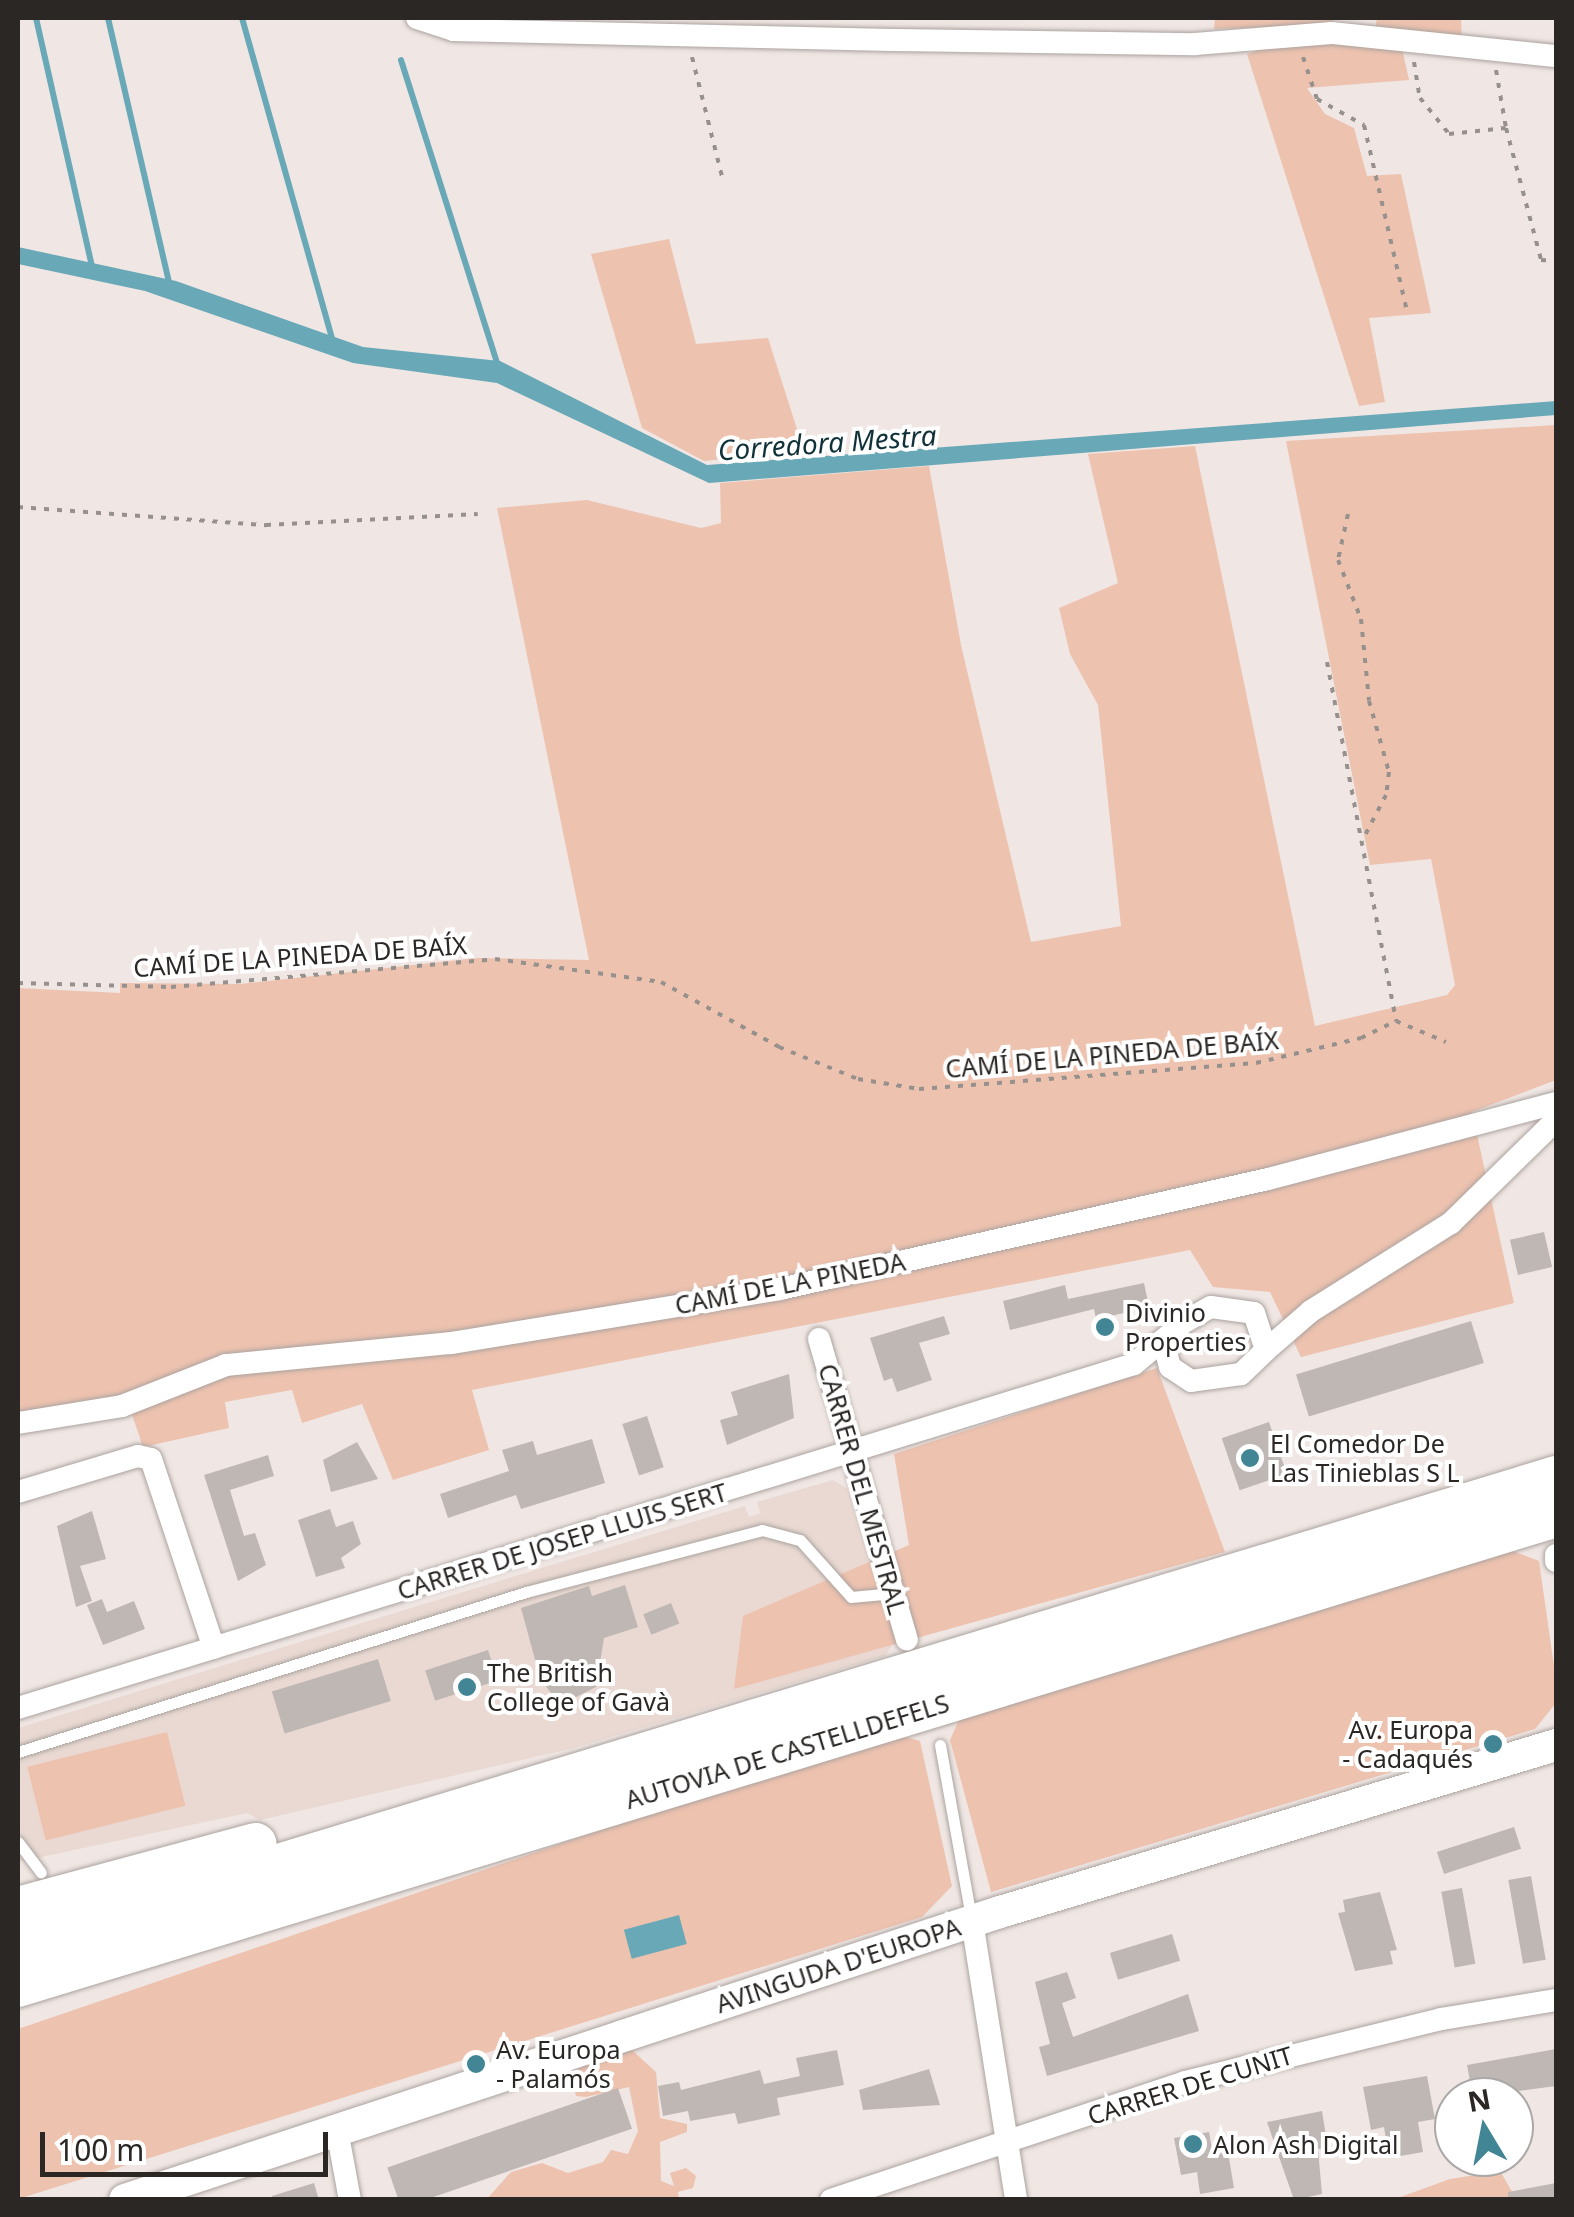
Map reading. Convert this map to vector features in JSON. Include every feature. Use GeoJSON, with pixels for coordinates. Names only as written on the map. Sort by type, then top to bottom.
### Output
{"type":"FeatureCollection","features":[{"type":"Feature","properties":{"kind":"highway","name":"AUTOVIA DE CASTELLDEFELS"},"geometry":{"type":"LineString","coordinates":[[18,1944],[1556,1477]]}},
{"type":"Feature","properties":{"kind":"highway","name":"AUTOVIA DE CASTELLDEFELS"},"geometry":{"type":"LineString","coordinates":[[18,1986],[1556,1516]]}},
{"type":"Feature","properties":{"kind":"highway"},"geometry":{"type":"LineString","coordinates":[[18,1908],[201,1857],[632,1757]]}},
{"type":"Feature","properties":{"kind":"highway"},"geometry":{"type":"LineString","coordinates":[[29,1857],[67,1877],[201,1857]]}},
{"type":"Feature","properties":{"kind":"highway"},"geometry":{"type":"LineString","coordinates":[[18,2004],[258,1914]]}},
{"type":"Feature","properties":{"kind":"street"},"geometry":{"type":"LineString","coordinates":[[417,18],[453,30],[1195,44],[1294,34],[1556,56]]}},
{"type":"Feature","properties":{"kind":"street","name":"CAMÍ DE LA PINEDA"},"geometry":{"type":"LineString","coordinates":[[18,1423],[122,1406],[226,1365],[451,1344],[780,1289],[1268,1179],[1556,1102]]}},
{"type":"Feature","properties":{"kind":"street","name":"CARRER DE JOSEP LLUIS SERT"},"geometry":{"type":"LineString","coordinates":[[1107,1373],[1178,1374],[1224,1380],[1312,1311],[1451,1223],[1556,1120]]}},
{"type":"Feature","properties":{"kind":"street","name":"CARRER DE JOSEP LLUIS SERT"},"geometry":{"type":"LineString","coordinates":[[18,1708],[1107,1373],[1142,1360],[1169,1335],[1211,1307],[1254,1313],[1312,1311]]}},
{"type":"Feature","properties":{"kind":"street"},"geometry":{"type":"LineString","coordinates":[[1254,1313],[1266,1350]]}},
{"type":"Feature","properties":{"kind":"street"},"geometry":{"type":"LineString","coordinates":[[1169,1335],[1166,1359],[1178,1374]]}},
{"type":"Feature","properties":{"kind":"street","name":"CARRER DEL MESTRAL"},"geometry":{"type":"LineString","coordinates":[[819,1339],[908,1638]]}},
{"type":"Feature","properties":{"kind":"street"},"geometry":{"type":"LineString","coordinates":[[18,1492],[138,1456],[151,1459],[214,1648]]}},
{"type":"Feature","properties":{"kind":"street","name":"AVINGUDA D'EUROPA"},"geometry":{"type":"LineString","coordinates":[[125,2200],[972,1922],[1556,1745]]}},
{"type":"Feature","properties":{"kind":"street"},"geometry":{"type":"LineString","coordinates":[[972,1922],[1016,2200]]}},
{"type":"Feature","properties":{"kind":"street","name":"CARRER DE CUNIT"},"geometry":{"type":"LineString","coordinates":[[831,2200],[1184,2082],[1441,2018],[1556,2000]]}},
{"type":"Feature","properties":{"kind":"street"},"geometry":{"type":"LineString","coordinates":[[337,2130],[350,2200]]}},
{"type":"Feature","properties":{"kind":"lane"},"geometry":{"type":"LineString","coordinates":[[18,1752],[526,1592],[748,1533],[784,1531],[800,1540],[851,1597],[894,1593]]}},
{"type":"Feature","properties":{"kind":"lane"},"geometry":{"type":"LineString","coordinates":[[940,1745],[972,1922]]}},
{"type":"Feature","properties":{"kind":"path"},"geometry":{"type":"LineString","coordinates":[[686,33],[722,176]]}},
{"type":"Feature","properties":{"kind":"path"},"geometry":{"type":"LineString","coordinates":[[1294,34],[1317,99],[1364,124],[1406,311]]}},
{"type":"Feature","properties":{"kind":"path"},"geometry":{"type":"LineString","coordinates":[[1411,42],[1431,119],[1449,134],[1506,128]]}},
{"type":"Feature","properties":{"kind":"path"},"geometry":{"type":"LineString","coordinates":[[1492,51],[1506,128],[1541,260],[1556,261]]}},
{"type":"Feature","properties":{"kind":"path"},"geometry":{"type":"LineString","coordinates":[[18,507],[266,525],[478,514]]}},
{"type":"Feature","properties":{"kind":"path"},"geometry":{"type":"LineString","coordinates":[[1348,514],[1338,560],[1361,619],[1369,702],[1389,772],[1386,795],[1362,841]]}},
{"type":"Feature","properties":{"kind":"path"},"geometry":{"type":"LineString","coordinates":[[1327,662],[1396,1020],[1446,1042]]}},
{"type":"Feature","properties":{"kind":"path","name":"CAMÍ DE LA PINEDA DE BAÍX"},"geometry":{"type":"LineString","coordinates":[[18,983],[171,986],[495,958],[661,982],[779,1047],[858,1079],[920,1088],[1256,1063],[1361,1038],[1396,1020]]}},
{"type":"Feature","properties":{"kind":"shaded area"},"geometry":{"type":"Polygon","coordinates":[[[1215,18],[1333,18],[1333,25],[1214,29],[1215,18]]]}},
{"type":"Feature","properties":{"kind":"shaded area"},"geometry":{"type":"Polygon","coordinates":[[[1377,18],[1461,18],[1462,42],[1375,31],[1377,18]]]}},
{"type":"Feature","properties":{"kind":"shaded area"},"geometry":{"type":"Polygon","coordinates":[[[1308,35],[1402,48],[1409,80],[1307,88],[1325,114],[1354,128],[1367,176],[1401,174],[1431,313],[1369,318],[1385,402],[1359,406],[1247,54],[1308,35]]]}},
{"type":"Feature","properties":{"kind":"shaded area"},"geometry":{"type":"Polygon","coordinates":[[[669,239],[696,344],[768,338],[804,451],[704,461],[642,428],[591,254],[669,239]]]}},
{"type":"Feature","properties":{"kind":"shaded area"},"geometry":{"type":"Polygon","coordinates":[[[1556,425],[1556,1080],[1472,1112],[1514,1303],[1301,1357],[1270,1292],[1213,1287],[1190,1250],[472,1390],[489,1450],[393,1480],[362,1404],[302,1423],[292,1390],[225,1402],[229,1428],[143,1447],[127,1400],[18,1418],[18,988],[120,993],[120,983],[240,984],[477,958],[589,960],[497,508],[587,500],[701,528],[721,523],[720,483],[929,466],[961,645],[1031,942],[1121,926],[1098,705],[1070,654],[1059,608],[1118,583],[1088,454],[1195,446],[1315,1026],[1447,995],[1455,985],[1431,859],[1370,865],[1286,441],[1556,425]]]}},
{"type":"Feature","properties":{"kind":"shaded area"},"geometry":{"type":"Polygon","coordinates":[[[1157,1368],[1225,1552],[734,1689],[743,1616],[909,1545],[894,1454],[1157,1368]]]}},
{"type":"Feature","properties":{"kind":"shaded area","name":"The British College of Gavà"},"geometry":{"type":"Polygon","coordinates":[[[833,1480],[848,1489],[894,1643],[885,1656],[574,1748],[260,1820],[247,1813],[18,1862],[18,1728],[745,1506],[749,1517],[760,1513],[757,1502],[833,1480]]]}},
{"type":"Feature","properties":{"kind":"shaded area"},"geometry":{"type":"Polygon","coordinates":[[[1510,1550],[1539,1561],[1556,1680],[1556,1703],[1535,1729],[991,1892],[950,1740],[963,1711],[1510,1550]]]}},
{"type":"Feature","properties":{"kind":"shaded area"},"geometry":{"type":"Polygon","coordinates":[[[167,1732],[185,1806],[46,1841],[27,1767],[167,1732]]]}},
{"type":"Feature","properties":{"kind":"shaded area"},"geometry":{"type":"Polygon","coordinates":[[[888,1732],[920,1741],[952,1886],[922,1917],[18,2199],[18,2029],[888,1732]]]}},
{"type":"Feature","properties":{"kind":"shaded area"},"geometry":{"type":"Polygon","coordinates":[[[632,2050],[656,2072],[660,2118],[687,2124],[687,2132],[660,2142],[661,2181],[674,2186],[670,2173],[686,2168],[696,2176],[693,2188],[678,2192],[679,2199],[486,2200],[511,2172],[542,2163],[568,2173],[603,2162],[611,2150],[628,2154],[638,2131],[629,2087],[576,2096],[572,2078],[579,2068],[632,2050]]]}},
{"type":"Feature","properties":{"kind":"shaded area"},"geometry":{"type":"Polygon","coordinates":[[[1504,2177],[1517,2200],[1392,2200],[1450,2179],[1504,2177]]]}},
{"type":"Feature","properties":{"kind":"water"},"geometry":{"type":"Polygon","coordinates":[[[18,247],[176,281],[363,347],[500,361],[707,465],[1556,401],[1556,415],[709,483],[497,383],[353,363],[145,291],[18,264],[18,247]]]}},
{"type":"Feature","properties":{"kind":"water"},"geometry":{"type":"Polygon","coordinates":[[[679,1915],[687,1944],[632,1959],[624,1930],[679,1915]]]}},
{"type":"Feature","properties":{"kind":"building"},"geometry":{"type":"Polygon","coordinates":[[[1544,1232],[1552,1267],[1518,1275],[1510,1240],[1544,1232]]]}},
{"type":"Feature","properties":{"kind":"building"},"geometry":{"type":"Polygon","coordinates":[[[1144,1283],[1149,1307],[1111,1316],[1114,1330],[1099,1334],[1094,1309],[1010,1330],[1003,1301],[1065,1285],[1068,1299],[1144,1283]]]}},
{"type":"Feature","properties":{"kind":"building"},"geometry":{"type":"Polygon","coordinates":[[[944,1316],[950,1334],[919,1343],[932,1380],[897,1392],[892,1378],[884,1381],[870,1338],[944,1316]]]}},
{"type":"Feature","properties":{"kind":"building"},"geometry":{"type":"Polygon","coordinates":[[[1471,1321],[1484,1363],[1309,1417],[1296,1375],[1471,1321]]]}},
{"type":"Feature","properties":{"kind":"building"},"geometry":{"type":"Polygon","coordinates":[[[789,1374],[794,1418],[727,1445],[720,1420],[738,1415],[731,1392],[789,1374]]]}},
{"type":"Feature","properties":{"kind":"building"},"geometry":{"type":"Polygon","coordinates":[[[647,1416],[664,1467],[639,1475],[622,1424],[647,1416]]]}},
{"type":"Feature","properties":{"kind":"building"},"geometry":{"type":"Polygon","coordinates":[[[1269,1422],[1287,1474],[1240,1490],[1222,1438],[1269,1422]]]}},
{"type":"Feature","properties":{"kind":"building"},"geometry":{"type":"Polygon","coordinates":[[[592,1439],[605,1483],[521,1509],[516,1495],[448,1518],[440,1494],[509,1471],[502,1450],[533,1441],[537,1455],[592,1439]]]}},
{"type":"Feature","properties":{"kind":"building"},"geometry":{"type":"Polygon","coordinates":[[[357,1442],[378,1479],[331,1492],[323,1460],[357,1442]]]}},
{"type":"Feature","properties":{"kind":"building"},"geometry":{"type":"Polygon","coordinates":[[[268,1455],[274,1476],[230,1490],[244,1536],[255,1533],[266,1565],[238,1581],[204,1475],[268,1455]]]}},
{"type":"Feature","properties":{"kind":"building"},"geometry":{"type":"Polygon","coordinates":[[[330,1509],[336,1527],[353,1521],[361,1544],[341,1558],[345,1568],[316,1577],[298,1520],[330,1509]]]}},
{"type":"Feature","properties":{"kind":"building"},"geometry":{"type":"Polygon","coordinates":[[[92,1511],[106,1559],[80,1566],[92,1601],[76,1607],[57,1526],[92,1511]]]}},
{"type":"Feature","properties":{"kind":"building"},"geometry":{"type":"Polygon","coordinates":[[[625,1585],[638,1627],[604,1638],[596,1687],[568,1701],[553,1696],[540,1678],[521,1608],[589,1586],[592,1596],[625,1585]]]}},
{"type":"Feature","properties":{"kind":"building"},"geometry":{"type":"Polygon","coordinates":[[[102,1599],[107,1612],[134,1601],[145,1629],[103,1645],[87,1605],[102,1599]]]}},
{"type":"Feature","properties":{"kind":"building"},"geometry":{"type":"Polygon","coordinates":[[[671,1603],[679,1623],[651,1635],[643,1614],[671,1603]]]}},
{"type":"Feature","properties":{"kind":"building"},"geometry":{"type":"Polygon","coordinates":[[[488,1650],[498,1680],[435,1701],[425,1670],[488,1650]]]}},
{"type":"Feature","properties":{"kind":"building"},"geometry":{"type":"Polygon","coordinates":[[[378,1659],[391,1701],[285,1734],[272,1691],[378,1659]]]}},
{"type":"Feature","properties":{"kind":"building"},"geometry":{"type":"Polygon","coordinates":[[[1514,1827],[1521,1849],[1444,1874],[1437,1852],[1514,1827]]]}},
{"type":"Feature","properties":{"kind":"building"},"geometry":{"type":"Polygon","coordinates":[[[1531,1876],[1546,1960],[1523,1964],[1508,1880],[1531,1876]]]}},
{"type":"Feature","properties":{"kind":"building"},"geometry":{"type":"Polygon","coordinates":[[[1462,1888],[1475,1964],[1455,1967],[1441,1892],[1462,1888]]]}},
{"type":"Feature","properties":{"kind":"building"},"geometry":{"type":"Polygon","coordinates":[[[1380,1892],[1397,1950],[1390,1951],[1393,1964],[1355,1971],[1338,1913],[1345,1912],[1343,1900],[1380,1892]]]}},
{"type":"Feature","properties":{"kind":"building"},"geometry":{"type":"Polygon","coordinates":[[[1172,1934],[1180,1961],[1118,1980],[1110,1953],[1172,1934]]]}},
{"type":"Feature","properties":{"kind":"building"},"geometry":{"type":"Polygon","coordinates":[[[1067,1972],[1076,1998],[1062,2003],[1073,2037],[1188,1994],[1199,2031],[1047,2076],[1039,2047],[1050,2044],[1035,1982],[1067,1972]]]}},
{"type":"Feature","properties":{"kind":"building"},"geometry":{"type":"Polygon","coordinates":[[[1556,2049],[1556,2086],[1534,2089],[1534,2077],[1469,2077],[1467,2065],[1556,2049]]]}},
{"type":"Feature","properties":{"kind":"building"},"geometry":{"type":"Polygon","coordinates":[[[837,2050],[844,2085],[777,2098],[780,2115],[738,2124],[735,2113],[690,2121],[688,2111],[663,2116],[658,2086],[679,2082],[681,2090],[760,2070],[764,2084],[800,2076],[796,2058],[837,2050]]]}},
{"type":"Feature","properties":{"kind":"building"},"geometry":{"type":"Polygon","coordinates":[[[929,2069],[940,2105],[863,2110],[859,2090],[929,2069]]]}},
{"type":"Feature","properties":{"kind":"building"},"geometry":{"type":"Polygon","coordinates":[[[1427,2076],[1434,2119],[1418,2122],[1423,2152],[1389,2158],[1384,2127],[1371,2130],[1363,2087],[1427,2076]]]}},
{"type":"Feature","properties":{"kind":"building"},"geometry":{"type":"Polygon","coordinates":[[[618,2088],[632,2129],[425,2200],[399,2200],[387,2167],[618,2088]]]}},
{"type":"Feature","properties":{"kind":"building"},"geometry":{"type":"Polygon","coordinates":[[[1322,2111],[1328,2148],[1318,2149],[1322,2194],[1294,2200],[1267,2122],[1322,2111]]]}},
{"type":"Feature","properties":{"kind":"building"},"geometry":{"type":"Polygon","coordinates":[[[1209,2132],[1213,2155],[1228,2152],[1234,2188],[1200,2194],[1197,2172],[1181,2175],[1174,2138],[1209,2132]]]}},
{"type":"Feature","properties":{"kind":"building"},"geometry":{"type":"Polygon","coordinates":[[[314,2183],[319,2200],[273,2200],[272,2196],[314,2183]]]}},
{"type":"Feature","properties":{"kind":"building"},"geometry":{"type":"Polygon","coordinates":[[[1556,2183],[1556,2200],[1508,2200],[1508,2192],[1556,2183]]]}},
{"type":"Feature","properties":{"kind":"waterway"},"geometry":{"type":"LineString","coordinates":[[36,18],[92,267]]}},
{"type":"Feature","properties":{"kind":"waterway"},"geometry":{"type":"LineString","coordinates":[[108,18],[170,287]]}},
{"type":"Feature","properties":{"kind":"waterway"},"geometry":{"type":"LineString","coordinates":[[242,18],[334,345]]}},
{"type":"Feature","properties":{"kind":"waterway"},"geometry":{"type":"LineString","coordinates":[[401,60],[499,369]]}},
{"type":"Feature","properties":{"kind":"place","name":"Divinio Properties"},"geometry":{"type":"Point","coordinates":[1105,1327]}},
{"type":"Feature","properties":{"kind":"place","name":"El Comedor De Las Tinieblas S L"},"geometry":{"type":"Point","coordinates":[1250,1458]}},
{"type":"Feature","properties":{"kind":"place","name":"The British College of Gavà"},"geometry":{"type":"Point","coordinates":[467,1687]}},
{"type":"Feature","properties":{"kind":"place","name":"Av. Europa - Cadaqués"},"geometry":{"type":"Point","coordinates":[1493,1744]}},
{"type":"Feature","properties":{"kind":"place","name":"Av. Europa - Palamós"},"geometry":{"type":"Point","coordinates":[476,2064]}},
{"type":"Feature","properties":{"kind":"place","name":"Alon Ash Digital"},"geometry":{"type":"Point","coordinates":[1193,2144]}},
{"type":"Feature","properties":{"kind":"water label","name":"Corredora Mestra"},"geometry":{"type":"Point","coordinates":[827,442]}}]}
